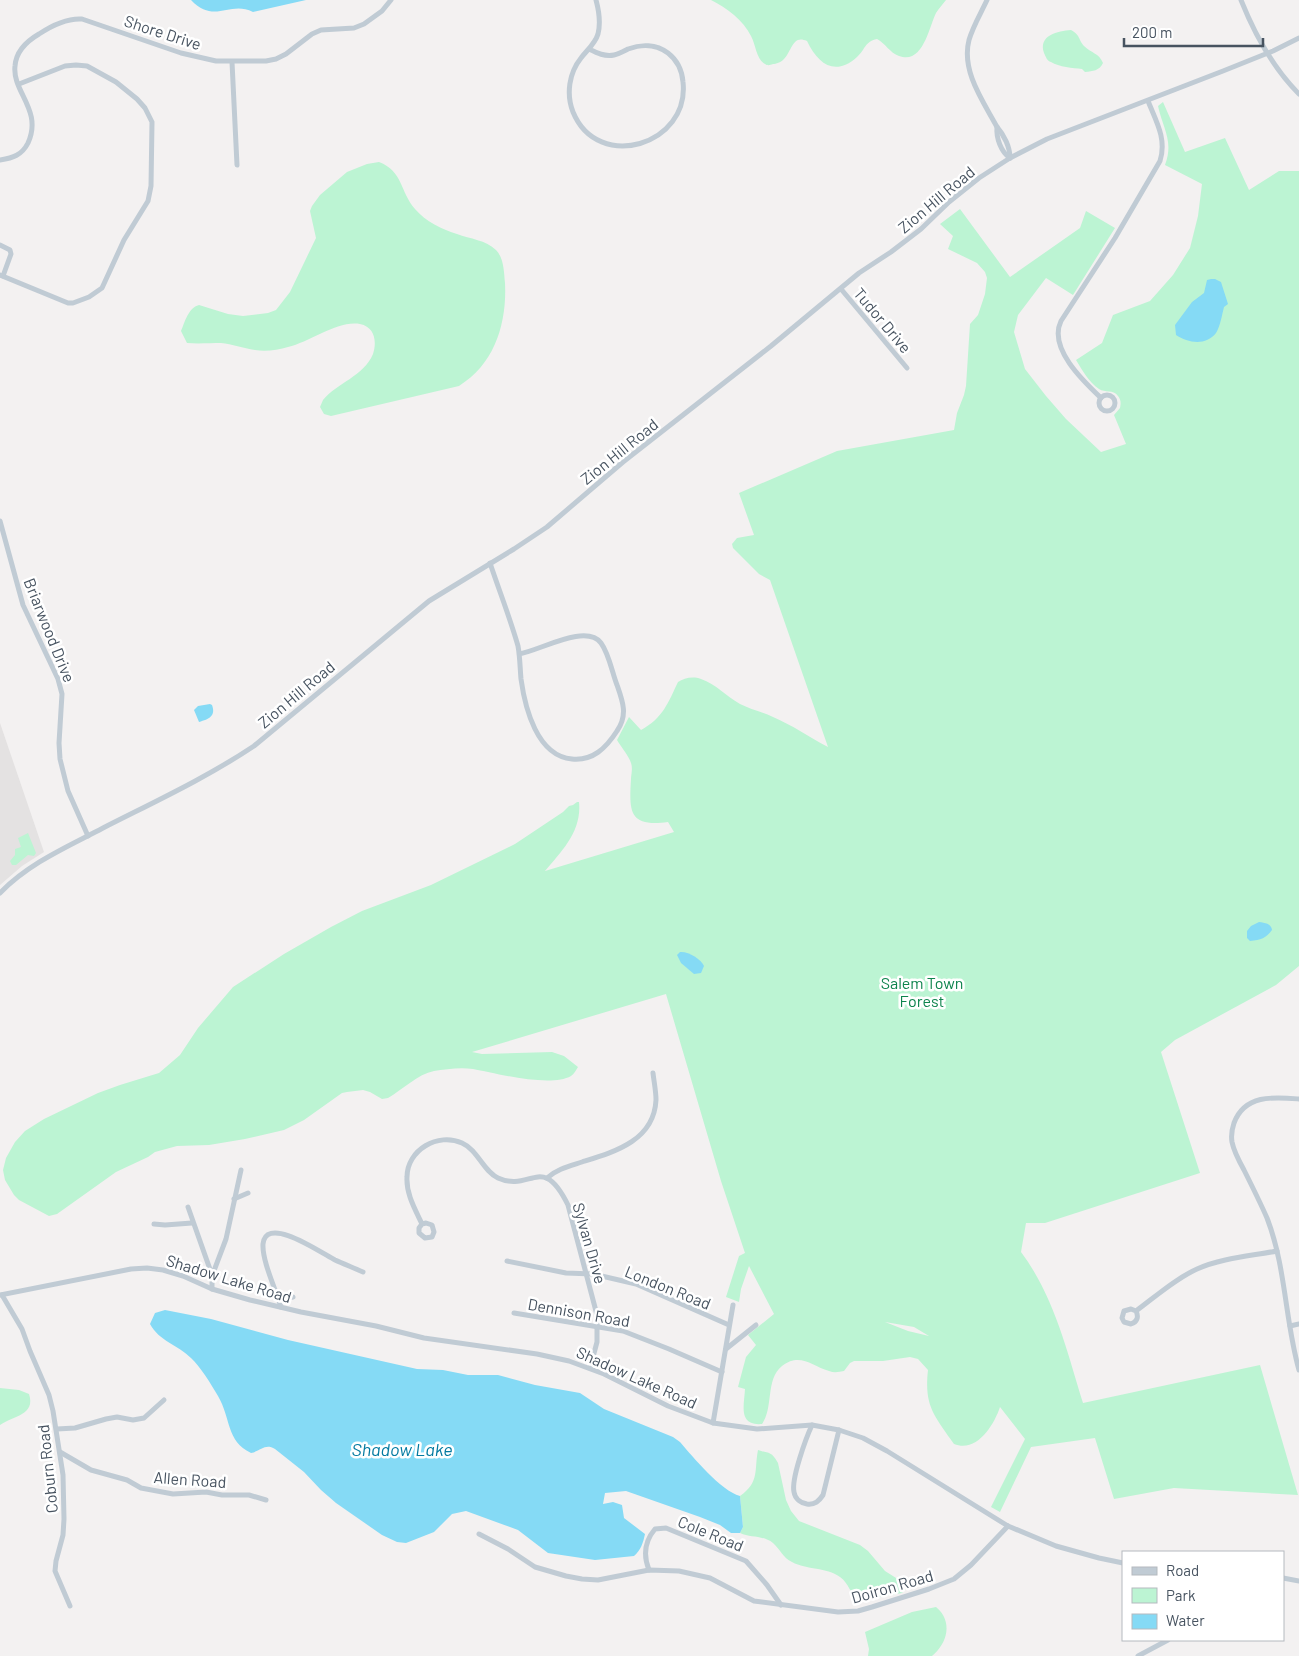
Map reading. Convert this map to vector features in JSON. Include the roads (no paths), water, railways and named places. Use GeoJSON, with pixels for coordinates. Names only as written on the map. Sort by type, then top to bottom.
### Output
{"type":"FeatureCollection","features":[{"type":"Feature","properties":{"kind":"street","name":"Shore Drive"},"geometry":{"type":"LineString","coordinates":[[0,160],[19,155],[30,135],[30,112],[15,76],[17,56],[33,37],[66,21],[86,20],[181,53],[216,61],[266,61],[286,54],[312,34],[322,30],[354,28],[364,24],[382,11],[391,0]]}},
{"type":"Feature","properties":{"kind":"street"},"geometry":{"type":"LineString","coordinates":[[589,49],[599,54],[613,55],[636,46],[649,46],[662,49],[672,57],[680,68],[684,88],[680,108],[666,129],[656,137],[643,143],[620,146],[603,142],[592,136],[583,128],[572,108],[569,90],[571,78],[575,67],[596,39],[600,26],[600,15],[596,0]]}},
{"type":"Feature","properties":{"kind":"street"},"geometry":{"type":"LineString","coordinates":[[987,0],[969,41],[967,57],[973,82],[1002,133],[1010,153],[1010,158]]}},
{"type":"Feature","properties":{"kind":"street"},"geometry":{"type":"LineString","coordinates":[[1241,0],[1255,34],[1266,52],[1290,85],[1299,94]]}},
{"type":"Feature","properties":{"kind":"street","name":"Zion Hill Road"},"geometry":{"type":"LineString","coordinates":[[0,893],[25,870],[222,767],[254,746],[429,601],[547,527],[623,462],[771,346],[841,288],[921,229],[948,202],[979,178],[1010,158],[1057,135],[1148,101],[1266,52],[1273,51],[1299,38]]}},
{"type":"Feature","properties":{"kind":"street"},"geometry":{"type":"LineString","coordinates":[[232,62],[237,165]]}},
{"type":"Feature","properties":{"kind":"street"},"geometry":{"type":"LineString","coordinates":[[0,245],[10,250],[11,254],[1,276],[68,302],[78,301],[94,295],[104,283],[124,240],[146,205],[151,190],[152,122],[145,108],[123,87],[94,70],[76,64],[54,70],[19,84]]}},
{"type":"Feature","properties":{"kind":"street"},"geometry":{"type":"LineString","coordinates":[[1101,398],[1076,372],[1058,343],[1057,332],[1061,321],[1115,238],[1160,161],[1163,149],[1162,139],[1148,101]]}},
{"type":"Feature","properties":{"kind":"street","name":"Tudor Drive"},"geometry":{"type":"LineString","coordinates":[[841,288],[907,368]]}},
{"type":"Feature","properties":{"kind":"street","name":"Briarwood Drive"},"geometry":{"type":"LineString","coordinates":[[0,521],[23,605],[58,679],[62,694],[60,759],[68,791],[88,836]]}},
{"type":"Feature","properties":{"kind":"street"},"geometry":{"type":"LineString","coordinates":[[490,563],[508,614],[519,654],[521,681],[532,722],[541,740],[547,748],[559,757],[573,760],[588,758],[602,751],[621,725],[624,714],[622,700],[604,647],[599,640],[589,636],[578,636],[519,654]]}},
{"type":"Feature","properties":{"kind":"street"},"geometry":{"type":"LineString","coordinates":[[422,1224],[410,1197],[406,1175],[414,1156],[430,1142],[452,1140],[462,1143],[475,1153],[491,1174],[501,1179],[512,1181],[539,1177],[547,1178],[558,1170],[625,1147],[638,1138],[648,1125],[654,1110],[656,1099],[653,1073]]}},
{"type":"Feature","properties":{"kind":"street"},"geometry":{"type":"LineString","coordinates":[[1299,1099],[1274,1097],[1254,1101],[1238,1115],[1232,1133],[1234,1151],[1266,1218],[1277,1251],[1299,1370]]}},
{"type":"Feature","properties":{"kind":"street"},"geometry":{"type":"LineString","coordinates":[[212,1276],[226,1239],[241,1170]]}},
{"type":"Feature","properties":{"kind":"street","name":"Sylvan Drive"},"geometry":{"type":"LineString","coordinates":[[547,1178],[560,1190],[568,1205],[596,1310],[598,1326],[596,1347],[590,1368]]}},
{"type":"Feature","properties":{"kind":"street"},"geometry":{"type":"LineString","coordinates":[[234,1198],[248,1193]]}},
{"type":"Feature","properties":{"kind":"street"},"geometry":{"type":"LineString","coordinates":[[188,1207],[212,1276],[212,1289]]}},
{"type":"Feature","properties":{"kind":"street"},"geometry":{"type":"LineString","coordinates":[[154,1224],[192,1223]]}},
{"type":"Feature","properties":{"kind":"street"},"geometry":{"type":"LineString","coordinates":[[281,1307],[263,1247],[267,1236],[271,1234],[287,1235],[363,1272]]}},
{"type":"Feature","properties":{"kind":"street"},"geometry":{"type":"LineString","coordinates":[[1136,1311],[1179,1279],[1197,1269],[1223,1261],[1277,1251]]}},
{"type":"Feature","properties":{"kind":"street","name":"London Road"},"geometry":{"type":"LineString","coordinates":[[507,1261],[566,1273],[594,1274],[636,1284],[729,1325]]}},
{"type":"Feature","properties":{"kind":"street","name":"Shadow Lake Road"},"geometry":{"type":"LineString","coordinates":[[1,1295],[147,1268],[163,1270],[183,1276],[212,1289],[281,1307],[376,1326],[424,1338],[553,1357],[590,1368],[668,1406],[713,1423],[757,1429],[812,1425],[840,1430],[863,1438],[1008,1526],[1056,1546],[1099,1558],[1122,1562]]}},
{"type":"Feature","properties":{"kind":"street","name":"Coburn Road"},"geometry":{"type":"LineString","coordinates":[[1,1295],[22,1329],[49,1396],[63,1476],[63,1535],[55,1572],[70,1606]]}},
{"type":"Feature","properties":{"kind":"street"},"geometry":{"type":"LineString","coordinates":[[279,1300],[293,1297]]}},
{"type":"Feature","properties":{"kind":"street"},"geometry":{"type":"LineString","coordinates":[[713,1423],[733,1305]]}},
{"type":"Feature","properties":{"kind":"street","name":"Dennison Road"},"geometry":{"type":"LineString","coordinates":[[514,1313],[624,1331],[722,1372]]}},
{"type":"Feature","properties":{"kind":"street"},"geometry":{"type":"LineString","coordinates":[[1290,1326],[1299,1324]]}},
{"type":"Feature","properties":{"kind":"street"},"geometry":{"type":"LineString","coordinates":[[725,1350],[756,1325]]}},
{"type":"Feature","properties":{"kind":"street"},"geometry":{"type":"LineString","coordinates":[[56,1429],[74,1428],[106,1419],[133,1420],[144,1418],[164,1400]]}},
{"type":"Feature","properties":{"kind":"street"},"geometry":{"type":"LineString","coordinates":[[812,1425],[793,1486],[797,1498],[806,1504],[816,1502],[823,1495],[840,1430]]}},
{"type":"Feature","properties":{"kind":"street","name":"Allen Road"},"geometry":{"type":"LineString","coordinates":[[60,1452],[91,1470],[127,1480],[142,1488],[174,1494],[206,1492],[222,1495],[249,1495],[266,1500]]}},
{"type":"Feature","properties":{"kind":"street","name":"Doiron Road"},"geometry":{"type":"LineString","coordinates":[[479,1534],[535,1566],[566,1576],[598,1580],[649,1570],[678,1571],[710,1578],[754,1601],[818,1611],[848,1612],[872,1607],[954,1579],[1008,1526]]}},
{"type":"Feature","properties":{"kind":"street","name":"Cole Road"},"geometry":{"type":"LineString","coordinates":[[649,1570],[645,1560],[649,1538],[655,1530],[666,1528],[746,1561],[781,1605]]}},
{"type":"Feature","properties":{"kind":"street"},"geometry":{"type":"LineString","coordinates":[[1284,1578],[1299,1581]]}},
{"type":"Feature","properties":{"kind":"street"},"geometry":{"type":"LineString","coordinates":[[1138,1656],[1166,1641]]}},
{"type":"Feature","properties":{"kind":"water"},"geometry":{"type":"Polygon","coordinates":[[[191,0],[306,0],[253,12],[237,9],[215,12],[207,11],[191,0]]]}},
{"type":"Feature","properties":{"kind":"water"},"geometry":{"type":"Polygon","coordinates":[[[1211,279],[1221,282],[1228,304],[1224,307],[1216,333],[1207,340],[1197,342],[1181,338],[1176,335],[1175,325],[1192,302],[1204,293],[1207,280],[1211,279]]]}},
{"type":"Feature","properties":{"kind":"water"},"geometry":{"type":"Polygon","coordinates":[[[210,704],[213,709],[212,714],[209,718],[199,722],[194,710],[198,706],[210,704]]]}},
{"type":"Feature","properties":{"kind":"water"},"geometry":{"type":"Polygon","coordinates":[[[1259,922],[1269,925],[1272,930],[1263,938],[1250,941],[1247,938],[1247,931],[1251,926],[1259,922]]]}},
{"type":"Feature","properties":{"kind":"water"},"geometry":{"type":"Polygon","coordinates":[[[680,952],[690,954],[700,961],[704,966],[701,973],[694,974],[681,963],[677,955],[680,952]]]}},
{"type":"Feature","properties":{"kind":"water","name":"Shadow Lake"},"geometry":{"type":"Polygon","coordinates":[[[165,1310],[211,1319],[288,1340],[417,1369],[443,1370],[468,1375],[498,1375],[535,1385],[580,1393],[604,1409],[673,1437],[680,1442],[716,1481],[732,1493],[740,1496],[743,1527],[740,1533],[731,1533],[720,1525],[700,1517],[626,1491],[605,1493],[603,1504],[613,1502],[622,1505],[624,1518],[645,1534],[641,1546],[634,1556],[595,1560],[548,1553],[518,1530],[466,1511],[452,1514],[434,1532],[406,1543],[397,1542],[382,1535],[336,1503],[304,1472],[272,1447],[266,1447],[251,1453],[237,1442],[222,1404],[202,1370],[186,1354],[158,1335],[150,1324],[155,1313],[165,1310]]]}},
{"type":"Feature","properties":{"kind":"park label","name":"Salem Town Forest"},"geometry":{"type":"Point","coordinates":[922,991]}}]}
